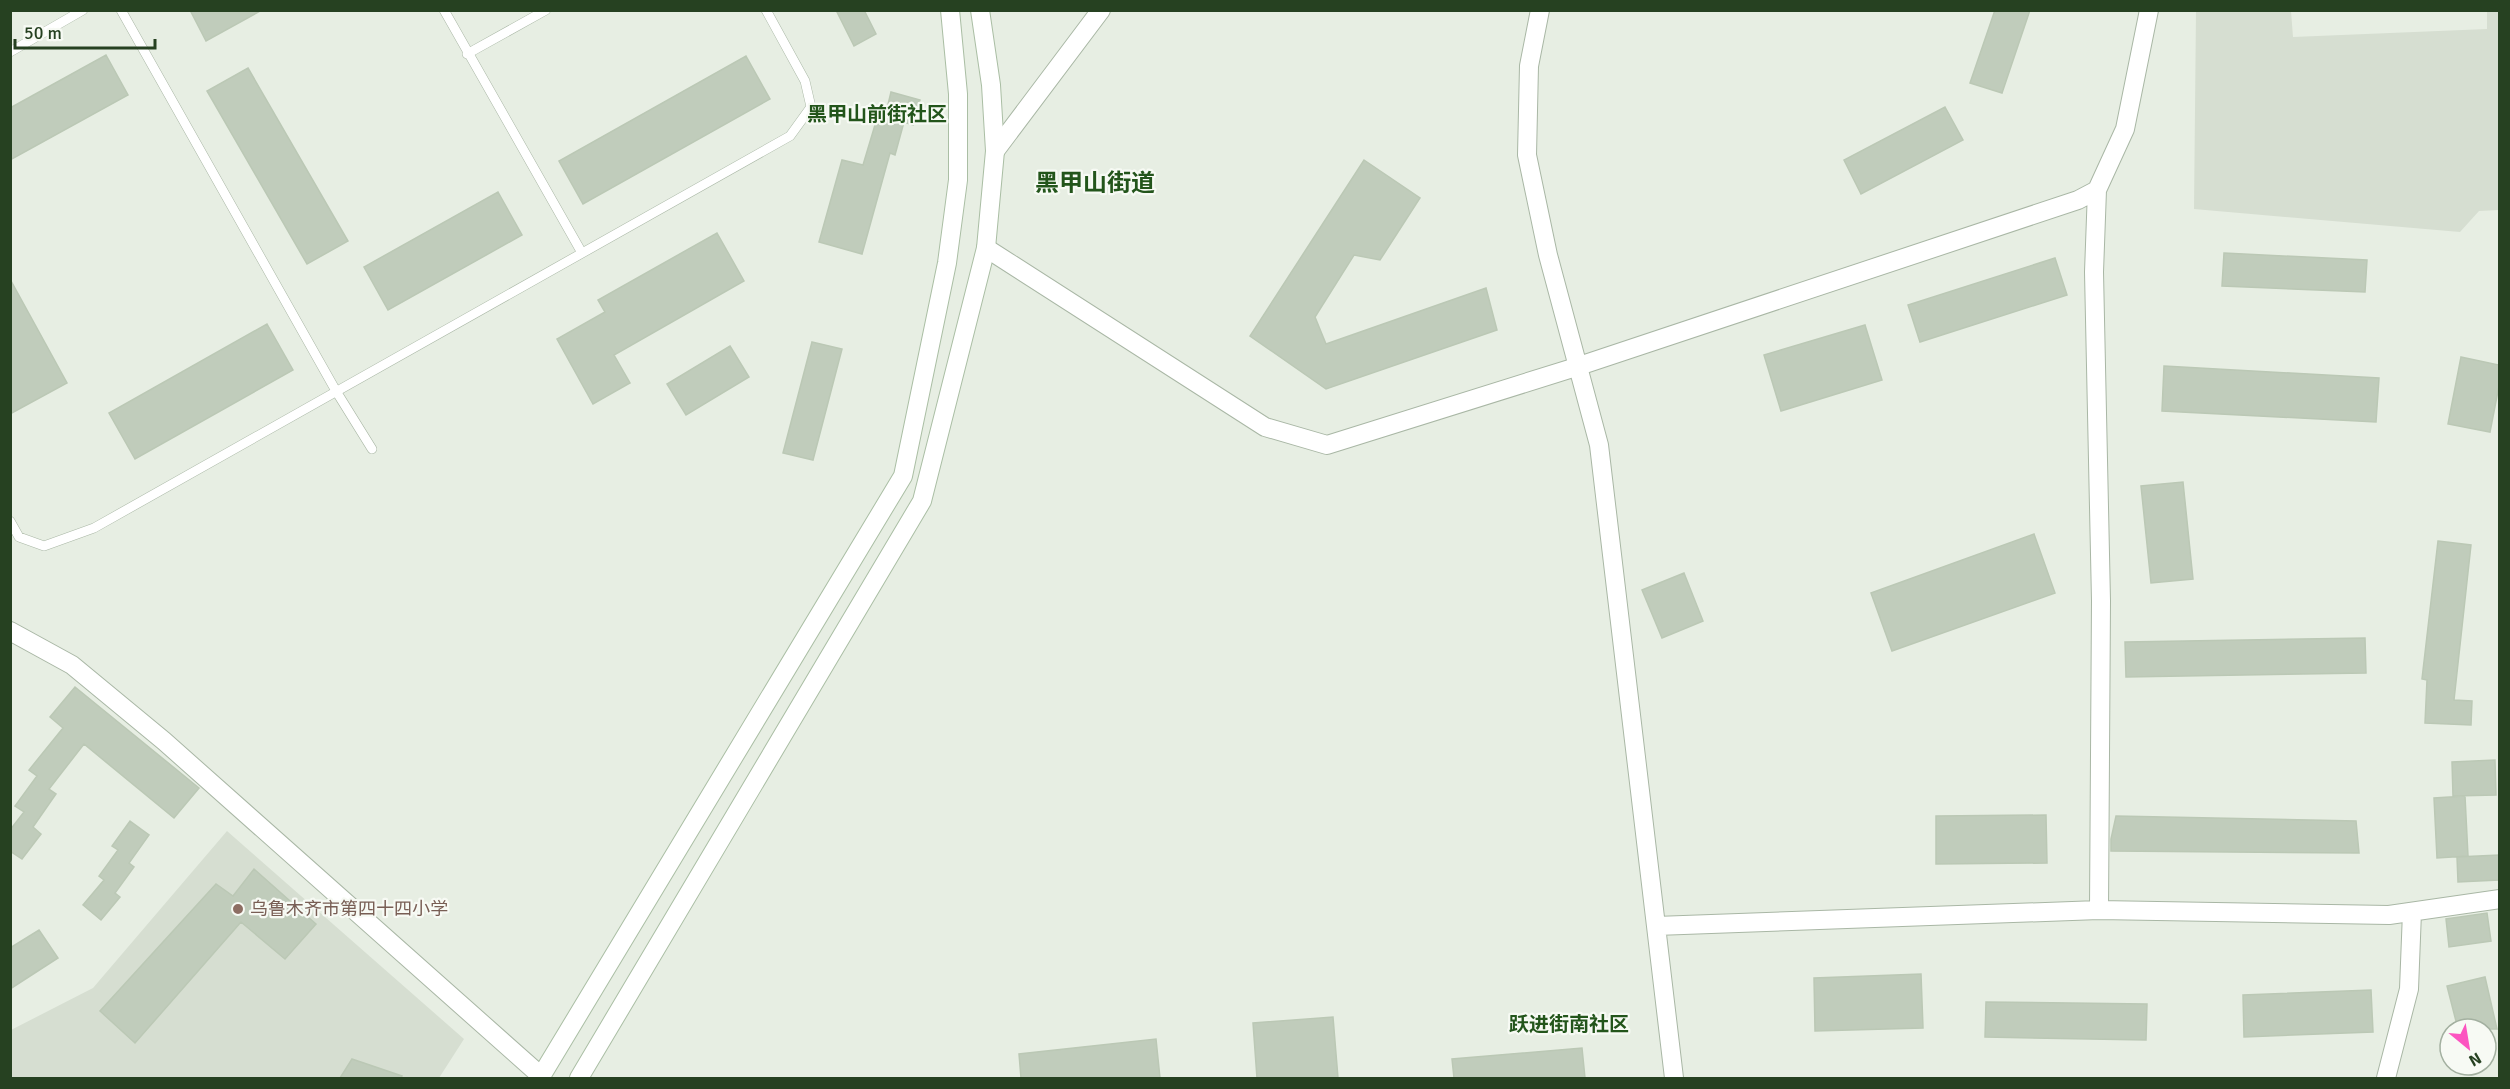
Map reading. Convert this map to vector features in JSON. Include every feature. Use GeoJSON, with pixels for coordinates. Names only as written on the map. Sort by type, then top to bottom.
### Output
{"type":"FeatureCollection","features":[{"type":"Feature","properties":{"kind":"street"},"geometry":{"type":"LineString","coordinates":[[10,631],[72,664],[164,741],[541,1077],[903,476],[947,263],[958,180],[958,94],[950,10]]}},
{"type":"Feature","properties":{"kind":"street"},"geometry":{"type":"LineString","coordinates":[[579,1078],[922,501],[986,248],[995,151],[991,85],[980,10]]}},
{"type":"Feature","properties":{"kind":"street"},"geometry":{"type":"LineString","coordinates":[[995,151],[1101,10]]}},
{"type":"Feature","properties":{"kind":"street"},"geometry":{"type":"LineString","coordinates":[[1540,10],[1529,66],[1527,155],[1548,255],[1576,367],[1599,445],[1674,1078]]}},
{"type":"Feature","properties":{"kind":"street"},"geometry":{"type":"LineString","coordinates":[[2099,910],[2101,601],[2094,272],[2097,190],[2125,129],[2149,10]]}},
{"type":"Feature","properties":{"kind":"street"},"geometry":{"type":"LineString","coordinates":[[986,248],[1265,427],[1327,445],[1576,367],[2078,200],[2097,190]]}},
{"type":"Feature","properties":{"kind":"street"},"geometry":{"type":"LineString","coordinates":[[1656,926],[2099,910],[2389,915],[2499,899]]}},
{"type":"Feature","properties":{"kind":"street"},"geometry":{"type":"LineString","coordinates":[[2386,1078],[2409,988],[2412,912]]}},
{"type":"Feature","properties":{"kind":"lane"},"geometry":{"type":"LineString","coordinates":[[10,52],[83,10]]}},
{"type":"Feature","properties":{"kind":"lane"},"geometry":{"type":"LineString","coordinates":[[121,10],[336,391],[372,449]]}},
{"type":"Feature","properties":{"kind":"lane"},"geometry":{"type":"LineString","coordinates":[[444,10],[582,253]]}},
{"type":"Feature","properties":{"kind":"lane"},"geometry":{"type":"LineString","coordinates":[[467,54],[546,10]]}},
{"type":"Feature","properties":{"kind":"lane"},"geometry":{"type":"LineString","coordinates":[[10,521],[19,537],[44,546],[94,528],[790,136],[811,107],[805,81],[766,10]]}},
{"type":"Feature","properties":{"kind":"shaded area"},"geometry":{"type":"Polygon","coordinates":[[[2196,11],[2291,11],[2293,37],[2487,29],[2487,11],[2499,11],[2499,210],[2479,211],[2460,232],[2194,209],[2196,11]]]}},
{"type":"Feature","properties":{"kind":"shaded area","name":"乌鲁木齐市第四十四小学"},"geometry":{"type":"Polygon","coordinates":[[[227,831],[464,1039],[439,1078],[11,1078],[11,1030],[93,988],[227,831]]]}},
{"type":"Feature","properties":{"kind":"building"},"geometry":{"type":"Polygon","coordinates":[[[190,10],[262,10],[206,41],[190,10]]]}},
{"type":"Feature","properties":{"kind":"building"},"geometry":{"type":"Polygon","coordinates":[[[836,10],[864,10],[876,34],[854,46],[836,10]]]}},
{"type":"Feature","properties":{"kind":"building"},"geometry":{"type":"Polygon","coordinates":[[[1995,10],[2030,10],[2002,93],[1970,83],[1995,10]]]}},
{"type":"Feature","properties":{"kind":"building"},"geometry":{"type":"Polygon","coordinates":[[[106,55],[128,95],[10,160],[10,108],[106,55]]]}},
{"type":"Feature","properties":{"kind":"building"},"geometry":{"type":"Polygon","coordinates":[[[746,56],[770,99],[583,204],[559,161],[746,56]]]}},
{"type":"Feature","properties":{"kind":"building"},"geometry":{"type":"Polygon","coordinates":[[[248,68],[348,241],[307,264],[207,91],[248,68]]]}},
{"type":"Feature","properties":{"kind":"building"},"geometry":{"type":"Polygon","coordinates":[[[891,92],[920,100],[913,125],[904,122],[895,155],[890,153],[862,254],[819,242],[842,160],[863,165],[878,115],[885,117],[891,92]]]}},
{"type":"Feature","properties":{"kind":"building"},"geometry":{"type":"Polygon","coordinates":[[[1945,107],[1963,140],[1861,194],[1844,160],[1945,107]]]}},
{"type":"Feature","properties":{"kind":"building"},"geometry":{"type":"Polygon","coordinates":[[[1364,160],[1420,198],[1380,260],[1354,255],[1315,317],[1326,344],[1486,288],[1497,330],[1326,389],[1250,336],[1364,160]]]}},
{"type":"Feature","properties":{"kind":"building"},"geometry":{"type":"Polygon","coordinates":[[[498,192],[522,235],[388,310],[364,267],[498,192]]]}},
{"type":"Feature","properties":{"kind":"building"},"geometry":{"type":"Polygon","coordinates":[[[717,233],[744,281],[614,355],[630,383],[593,404],[557,339],[605,312],[598,300],[717,233]]]}},
{"type":"Feature","properties":{"kind":"building"},"geometry":{"type":"Polygon","coordinates":[[[2224,253],[2367,260],[2365,292],[2222,286],[2224,253]]]}},
{"type":"Feature","properties":{"kind":"building"},"geometry":{"type":"Polygon","coordinates":[[[2055,258],[2067,295],[1920,342],[1908,305],[2055,258]]]}},
{"type":"Feature","properties":{"kind":"building"},"geometry":{"type":"Polygon","coordinates":[[[10,279],[67,383],[10,414],[10,279]]]}},
{"type":"Feature","properties":{"kind":"building"},"geometry":{"type":"Polygon","coordinates":[[[267,324],[293,370],[135,459],[109,413],[267,324]]]}},
{"type":"Feature","properties":{"kind":"building"},"geometry":{"type":"Polygon","coordinates":[[[1865,325],[1882,380],[1781,411],[1764,355],[1865,325]]]}},
{"type":"Feature","properties":{"kind":"building"},"geometry":{"type":"Polygon","coordinates":[[[812,342],[842,349],[813,460],[783,453],[812,342]]]}},
{"type":"Feature","properties":{"kind":"building"},"geometry":{"type":"Polygon","coordinates":[[[730,346],[749,377],[686,415],[667,384],[730,346]]]}},
{"type":"Feature","properties":{"kind":"building"},"geometry":{"type":"Polygon","coordinates":[[[2461,357],[2499,365],[2499,386],[2490,432],[2448,424],[2461,357]]]}},
{"type":"Feature","properties":{"kind":"building"},"geometry":{"type":"Polygon","coordinates":[[[2164,366],[2379,378],[2376,422],[2162,411],[2164,366]]]}},
{"type":"Feature","properties":{"kind":"building"},"geometry":{"type":"Polygon","coordinates":[[[2183,482],[2193,579],[2151,583],[2141,486],[2183,482]]]}},
{"type":"Feature","properties":{"kind":"building"},"geometry":{"type":"Polygon","coordinates":[[[2034,534],[2055,593],[1892,651],[1871,593],[2034,534]]]}},
{"type":"Feature","properties":{"kind":"building"},"geometry":{"type":"Polygon","coordinates":[[[2438,541],[2471,545],[2454,700],[2472,701],[2471,725],[2425,723],[2427,680],[2422,679],[2438,541]]]}},
{"type":"Feature","properties":{"kind":"building"},"geometry":{"type":"Polygon","coordinates":[[[1684,573],[1703,621],[1662,638],[1642,590],[1684,573]]]}},
{"type":"Feature","properties":{"kind":"building"},"geometry":{"type":"Polygon","coordinates":[[[2365,638],[2366,673],[2126,677],[2125,642],[2365,638]]]}},
{"type":"Feature","properties":{"kind":"building"},"geometry":{"type":"Polygon","coordinates":[[[75,687],[199,788],[174,818],[84,744],[49,789],[56,794],[33,827],[41,834],[22,859],[10,851],[10,830],[24,812],[15,806],[37,776],[29,770],[63,728],[50,717],[75,687]]]}},
{"type":"Feature","properties":{"kind":"building"},"geometry":{"type":"Polygon","coordinates":[[[2495,760],[2496,795],[2453,796],[2452,762],[2495,760]]]}},
{"type":"Feature","properties":{"kind":"building"},"geometry":{"type":"Polygon","coordinates":[[[2465,796],[2468,856],[2437,858],[2434,798],[2465,796]]]}},
{"type":"Feature","properties":{"kind":"building"},"geometry":{"type":"Polygon","coordinates":[[[2046,815],[2047,863],[1936,864],[1936,816],[2046,815]]]}},
{"type":"Feature","properties":{"kind":"building"},"geometry":{"type":"Polygon","coordinates":[[[2116,816],[2356,821],[2359,853],[2111,851],[2116,816]]]}},
{"type":"Feature","properties":{"kind":"building"},"geometry":{"type":"Polygon","coordinates":[[[130,821],[149,835],[129,863],[134,867],[115,893],[120,897],[101,920],[83,905],[104,880],[99,876],[118,850],[112,846],[130,821]]]}},
{"type":"Feature","properties":{"kind":"building"},"geometry":{"type":"Polygon","coordinates":[[[2499,855],[2499,880],[2458,882],[2457,857],[2499,855]]]}},
{"type":"Feature","properties":{"kind":"building"},"geometry":{"type":"Polygon","coordinates":[[[254,869],[316,924],[285,959],[241,922],[135,1043],[100,1011],[216,884],[233,896],[254,869]]]}},
{"type":"Feature","properties":{"kind":"building"},"geometry":{"type":"Polygon","coordinates":[[[2487,913],[2491,941],[2449,947],[2446,919],[2487,913]]]}},
{"type":"Feature","properties":{"kind":"building"},"geometry":{"type":"Polygon","coordinates":[[[39,930],[58,958],[10,989],[10,948],[39,930]]]}},
{"type":"Feature","properties":{"kind":"building"},"geometry":{"type":"Polygon","coordinates":[[[1921,974],[1923,1028],[1815,1031],[1814,978],[1921,974]]]}},
{"type":"Feature","properties":{"kind":"building"},"geometry":{"type":"Polygon","coordinates":[[[2485,977],[2494,1017],[2455,1017],[2447,986],[2485,977]]]}},
{"type":"Feature","properties":{"kind":"building"},"geometry":{"type":"Polygon","coordinates":[[[2371,990],[2373,1032],[2244,1037],[2243,995],[2371,990]]]}},
{"type":"Feature","properties":{"kind":"building"},"geometry":{"type":"Polygon","coordinates":[[[1986,1002],[2147,1004],[2146,1040],[1985,1037],[1986,1002]]]}},
{"type":"Feature","properties":{"kind":"building"},"geometry":{"type":"Polygon","coordinates":[[[1333,1017],[1338,1078],[1257,1078],[1253,1023],[1333,1017]]]}},
{"type":"Feature","properties":{"kind":"building"},"geometry":{"type":"Polygon","coordinates":[[[1156,1039],[1160,1078],[1021,1078],[1019,1054],[1156,1039]]]}},
{"type":"Feature","properties":{"kind":"building"},"geometry":{"type":"Polygon","coordinates":[[[1582,1048],[1585,1078],[1454,1078],[1452,1059],[1582,1048]]]}},
{"type":"Feature","properties":{"kind":"building"},"geometry":{"type":"Polygon","coordinates":[[[352,1059],[402,1076],[401,1078],[340,1078],[352,1059]]]}},
{"type":"Feature","properties":{"kind":"place","name":"乌鲁木齐市第四十四小学"},"geometry":{"type":"Point","coordinates":[238,909]}},
{"type":"Feature","properties":{"kind":"district","name":"黑甲山前街社区"},"geometry":{"type":"Point","coordinates":[877,114]}},
{"type":"Feature","properties":{"kind":"district","name":"黑甲山街道"},"geometry":{"type":"Point","coordinates":[1095,183]}},
{"type":"Feature","properties":{"kind":"district","name":"跃进街南社区"},"geometry":{"type":"Point","coordinates":[1569,1024]}}]}
